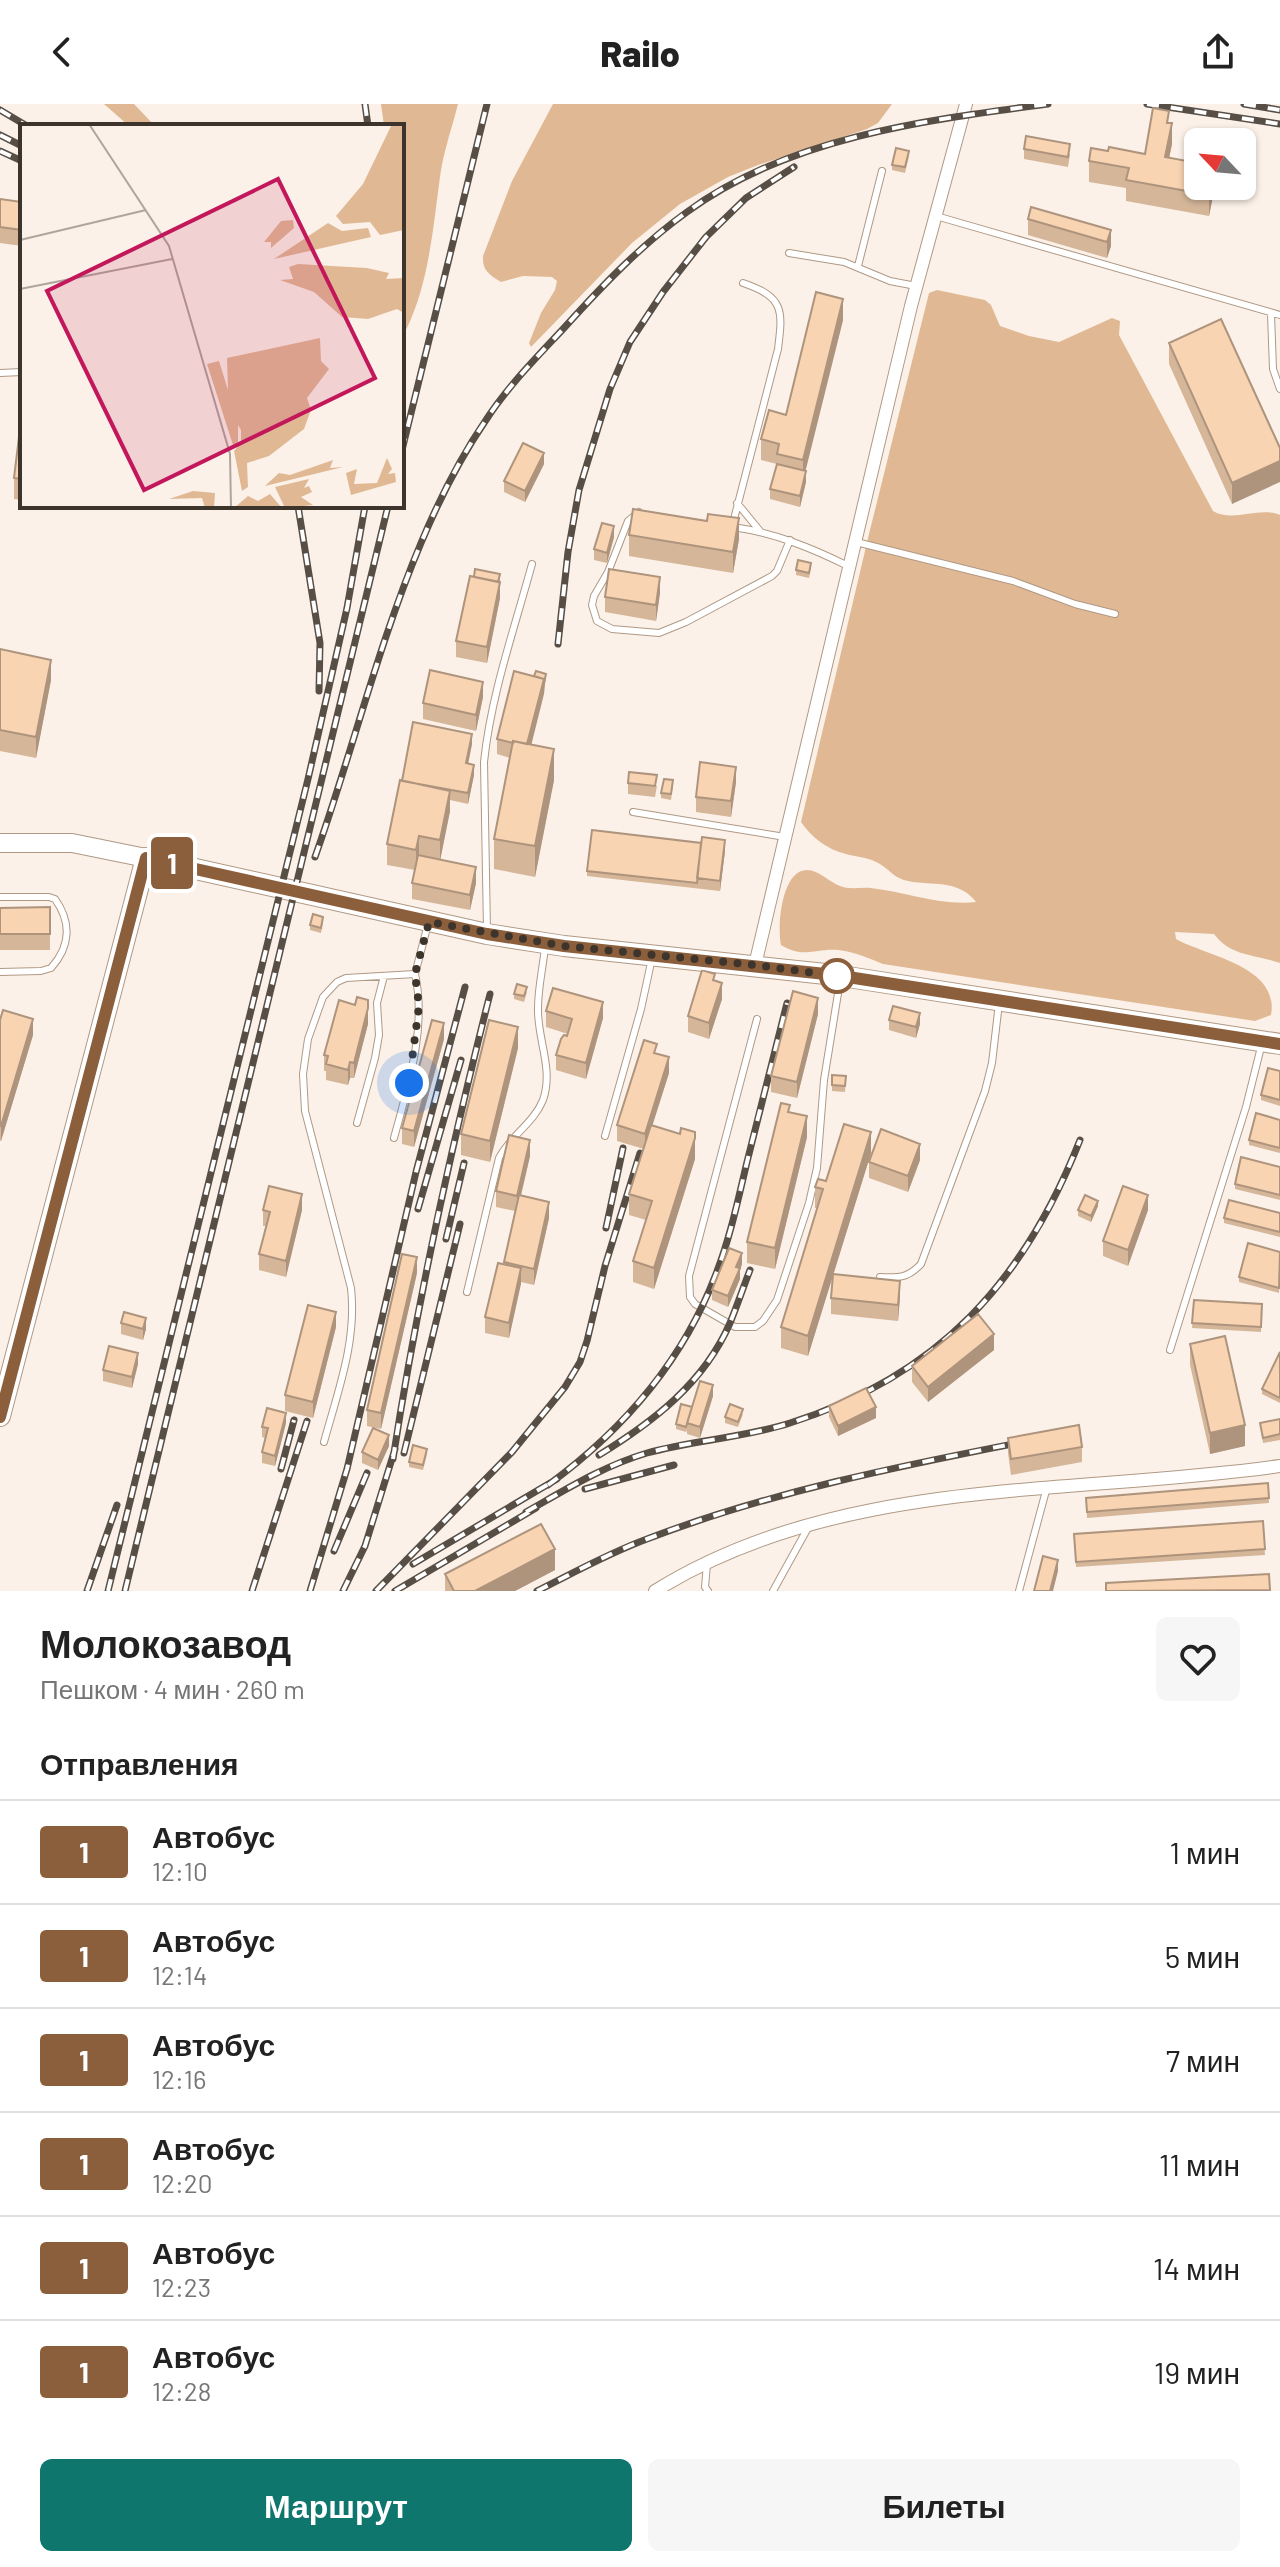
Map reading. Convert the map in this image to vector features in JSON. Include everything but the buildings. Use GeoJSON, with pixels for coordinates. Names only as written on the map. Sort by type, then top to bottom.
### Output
{"type":"FeatureCollection","features":[{"type":"Feature","properties":{"kind":"main road"},"geometry":{"type":"LineString","coordinates":[[0,843],[72,843],[487,934],[840,976],[1271,1043]]}},
{"type":"Feature","properties":{"kind":"main road"},"geometry":{"type":"LineString","coordinates":[[0,1416],[146,858]]}},
{"type":"Feature","properties":{"kind":"street"},"geometry":{"type":"LineString","coordinates":[[755,965],[916,287],[966,104]]}},
{"type":"Feature","properties":{"kind":"street"},"geometry":{"type":"LineString","coordinates":[[655,1591],[755,1542],[809,1526],[929,1500],[1280,1466]]}},
{"type":"Feature","properties":{"kind":"lane"},"geometry":{"type":"LineString","coordinates":[[858,266],[882,171]]}},
{"type":"Feature","properties":{"kind":"lane"},"geometry":{"type":"LineString","coordinates":[[936,216],[1280,315]]}},
{"type":"Feature","properties":{"kind":"lane"},"geometry":{"type":"LineString","coordinates":[[789,253],[858,266],[890,281],[916,287]]}},
{"type":"Feature","properties":{"kind":"lane"},"geometry":{"type":"LineString","coordinates":[[743,283],[772,295],[779,308],[781,326],[778,349],[732,526],[790,540],[850,567]]}},
{"type":"Feature","properties":{"kind":"lane"},"geometry":{"type":"LineString","coordinates":[[1271,314],[1273,369],[1280,389]]}},
{"type":"Feature","properties":{"kind":"lane"},"geometry":{"type":"LineString","coordinates":[[0,373],[20,372]]}},
{"type":"Feature","properties":{"kind":"lane"},"geometry":{"type":"LineString","coordinates":[[737,503],[760,531]]}},
{"type":"Feature","properties":{"kind":"lane"},"geometry":{"type":"LineString","coordinates":[[654,514],[638,512],[632,515],[608,572],[598,587],[592,605],[597,621],[605,626],[647,634],[672,629],[772,576],[782,562],[790,540]]}},
{"type":"Feature","properties":{"kind":"lane"},"geometry":{"type":"LineString","coordinates":[[856,542],[1013,581],[1075,604],[1115,614]]}},
{"type":"Feature","properties":{"kind":"lane"},"geometry":{"type":"LineString","coordinates":[[487,934],[484,867],[486,738],[532,564]]}},
{"type":"Feature","properties":{"kind":"lane"},"geometry":{"type":"LineString","coordinates":[[633,812],[785,837]]}},
{"type":"Feature","properties":{"kind":"lane"},"geometry":{"type":"LineString","coordinates":[[0,897],[55,899],[69,933],[67,943],[51,968],[0,972]]}},
{"type":"Feature","properties":{"kind":"lane"},"geometry":{"type":"LineString","coordinates":[[394,1138],[409,1083],[417,1033],[419,991],[415,974],[429,922]]}},
{"type":"Feature","properties":{"kind":"lane"},"geometry":{"type":"LineString","coordinates":[[467,1292],[499,1158],[509,1140],[538,1110],[544,1098],[547,1071],[538,1008],[546,943]]}},
{"type":"Feature","properties":{"kind":"lane"},"geometry":{"type":"LineString","coordinates":[[605,1136],[641,1009],[652,955]]}},
{"type":"Feature","properties":{"kind":"lane"},"geometry":{"type":"LineString","coordinates":[[324,1442],[349,1350],[353,1307],[351,1288],[305,1111],[304,1065],[313,1021],[330,988],[346,978],[415,974]]}},
{"type":"Feature","properties":{"kind":"lane"},"geometry":{"type":"LineString","coordinates":[[357,1123],[375,1058],[379,1035],[377,1003],[384,976]]}},
{"type":"Feature","properties":{"kind":"lane"},"geometry":{"type":"LineString","coordinates":[[757,1019],[689,1276],[690,1297],[695,1304],[729,1325],[740,1328],[755,1327],[763,1321],[777,1300],[809,1203],[817,1168],[824,1080],[840,976]]}},
{"type":"Feature","properties":{"kind":"lane"},"geometry":{"type":"LineString","coordinates":[[880,1277],[900,1279],[912,1274],[921,1264],[985,1091],[992,1063],[999,1000]]}},
{"type":"Feature","properties":{"kind":"lane"},"geometry":{"type":"LineString","coordinates":[[1170,1350],[1246,1107],[1271,1043]]}},
{"type":"Feature","properties":{"kind":"lane"},"geometry":{"type":"LineString","coordinates":[[1019,1591],[1047,1487]]}},
{"type":"Feature","properties":{"kind":"lane"},"geometry":{"type":"LineString","coordinates":[[773,1591],[809,1526]]}},
{"type":"Feature","properties":{"kind":"lane"},"geometry":{"type":"LineString","coordinates":[[707,1563],[705,1587],[708,1591]]}},
{"type":"Feature","properties":{"kind":"shaded area"},"geometry":{"type":"Polygon","coordinates":[[[104,104],[134,104],[153,124],[127,124],[104,104]]]}},
{"type":"Feature","properties":{"kind":"shaded area"},"geometry":{"type":"Polygon","coordinates":[[[381,104],[458,104],[441,168],[425,274],[406,330],[404,124],[384,124],[381,104]]]}},
{"type":"Feature","properties":{"kind":"shaded area"},"geometry":{"type":"Polygon","coordinates":[[[553,104],[892,104],[878,123],[867,129],[728,177],[680,204],[632,243],[531,347],[529,343],[557,281],[552,277],[523,276],[501,282],[487,272],[483,256],[512,181],[553,104]]]}},
{"type":"Feature","properties":{"kind":"shaded area"},"geometry":{"type":"Polygon","coordinates":[[[937,290],[985,300],[991,305],[1000,326],[1059,342],[1112,318],[1120,321],[1119,335],[1213,511],[1229,515],[1263,512],[1280,515],[1280,963],[1236,951],[1214,934],[1175,932],[1176,939],[1253,974],[1271,998],[1271,1015],[1255,1021],[883,964],[845,951],[803,952],[781,945],[781,914],[786,889],[791,879],[807,870],[844,887],[871,888],[949,902],[976,902],[955,887],[906,881],[872,860],[826,846],[801,822],[929,293],[937,290]]]}},
{"type":"Feature","properties":{"kind":"railway"},"geometry":{"type":"LineString","coordinates":[[365,104],[368,124]]}},
{"type":"Feature","properties":{"kind":"railway"},"geometry":{"type":"LineString","coordinates":[[404,442],[487,104]]}},
{"type":"Feature","properties":{"kind":"railway"},"geometry":{"type":"LineString","coordinates":[[315,857],[392,620],[421,543],[450,480],[476,434],[504,395],[607,282],[687,212],[727,186],[769,166],[814,149],[907,125],[1048,104]]}},
{"type":"Feature","properties":{"kind":"railway"},"geometry":{"type":"LineString","coordinates":[[1147,104],[1280,124]]}},
{"type":"Feature","properties":{"kind":"railway"},"geometry":{"type":"LineString","coordinates":[[1244,104],[1280,110]]}},
{"type":"Feature","properties":{"kind":"railway"},"geometry":{"type":"LineString","coordinates":[[0,110],[24,124]]}},
{"type":"Feature","properties":{"kind":"railway"},"geometry":{"type":"LineString","coordinates":[[0,135],[20,145]]}},
{"type":"Feature","properties":{"kind":"railway"},"geometry":{"type":"LineString","coordinates":[[0,151],[20,160]]}},
{"type":"Feature","properties":{"kind":"railway"},"geometry":{"type":"LineString","coordinates":[[558,644],[568,552],[579,490],[610,389],[630,342],[663,292],[706,237],[746,198],[794,167]]}},
{"type":"Feature","properties":{"kind":"railway"},"geometry":{"type":"LineString","coordinates":[[298,508],[320,643],[319,691]]}},
{"type":"Feature","properties":{"kind":"railway"},"geometry":{"type":"LineString","coordinates":[[108,1591],[308,779],[347,608],[365,508]]}},
{"type":"Feature","properties":{"kind":"railway"},"geometry":{"type":"LineString","coordinates":[[125,1591],[388,508]]}},
{"type":"Feature","properties":{"kind":"railway"},"geometry":{"type":"LineString","coordinates":[[310,1591],[347,1469],[416,1172],[465,987]]}},
{"type":"Feature","properties":{"kind":"railway"},"geometry":{"type":"LineString","coordinates":[[393,1459],[436,1225],[490,994]]}},
{"type":"Feature","properties":{"kind":"railway"},"geometry":{"type":"LineString","coordinates":[[548,1485],[601,1441],[647,1392],[668,1365],[702,1306],[730,1233],[787,1003]]}},
{"type":"Feature","properties":{"kind":"railway"},"geometry":{"type":"LineString","coordinates":[[418,1209],[461,1060]]}},
{"type":"Feature","properties":{"kind":"railway"},"geometry":{"type":"LineString","coordinates":[[526,1512],[631,1458],[790,1423],[843,1403],[890,1379],[932,1350],[970,1317],[1003,1280],[1032,1238],[1058,1191],[1080,1140]]}},
{"type":"Feature","properties":{"kind":"railway"},"geometry":{"type":"LineString","coordinates":[[606,1228],[623,1148]]}},
{"type":"Feature","properties":{"kind":"railway"},"geometry":{"type":"LineString","coordinates":[[376,1591],[512,1452],[565,1387],[580,1362],[587,1341],[605,1266],[640,1153]]}},
{"type":"Feature","properties":{"kind":"railway"},"geometry":{"type":"LineString","coordinates":[[446,1239],[464,1163]]}},
{"type":"Feature","properties":{"kind":"railway"},"geometry":{"type":"LineString","coordinates":[[404,1453],[460,1224]]}},
{"type":"Feature","properties":{"kind":"railway"},"geometry":{"type":"LineString","coordinates":[[599,1455],[657,1415],[706,1364],[730,1323],[750,1270]]}},
{"type":"Feature","properties":{"kind":"railway"},"geometry":{"type":"LineString","coordinates":[[281,1469],[294,1420]]}},
{"type":"Feature","properties":{"kind":"railway"},"geometry":{"type":"LineString","coordinates":[[252,1591],[307,1421]]}},
{"type":"Feature","properties":{"kind":"railway"},"geometry":{"type":"LineString","coordinates":[[537,1591],[633,1545],[740,1507],[883,1471],[1028,1441]]}},
{"type":"Feature","properties":{"kind":"railway"},"geometry":{"type":"LineString","coordinates":[[343,1591],[365,1546],[395,1449]]}},
{"type":"Feature","properties":{"kind":"railway"},"geometry":{"type":"LineString","coordinates":[[585,1489],[674,1465]]}},
{"type":"Feature","properties":{"kind":"railway"},"geometry":{"type":"LineString","coordinates":[[334,1551],[367,1473]]}},
{"type":"Feature","properties":{"kind":"railway"},"geometry":{"type":"LineString","coordinates":[[413,1564],[557,1479]]}},
{"type":"Feature","properties":{"kind":"railway"},"geometry":{"type":"LineString","coordinates":[[87,1591],[117,1505]]}},
{"type":"Feature","properties":{"kind":"railway"},"geometry":{"type":"LineString","coordinates":[[395,1591],[536,1508]]}},
{"type":"Feature","properties":{"kind":"bus line","name":"1"},"geometry":{"type":"LineString","coordinates":[[0,1417],[146,858],[487,934],[564,946],[835,975],[1280,1044]]}},
{"type":"Feature","properties":{"kind":"route"},"geometry":{"type":"LineString","coordinates":[[409,1083],[419,1006],[415,974],[429,922],[564,946],[837,976]]}}]}
